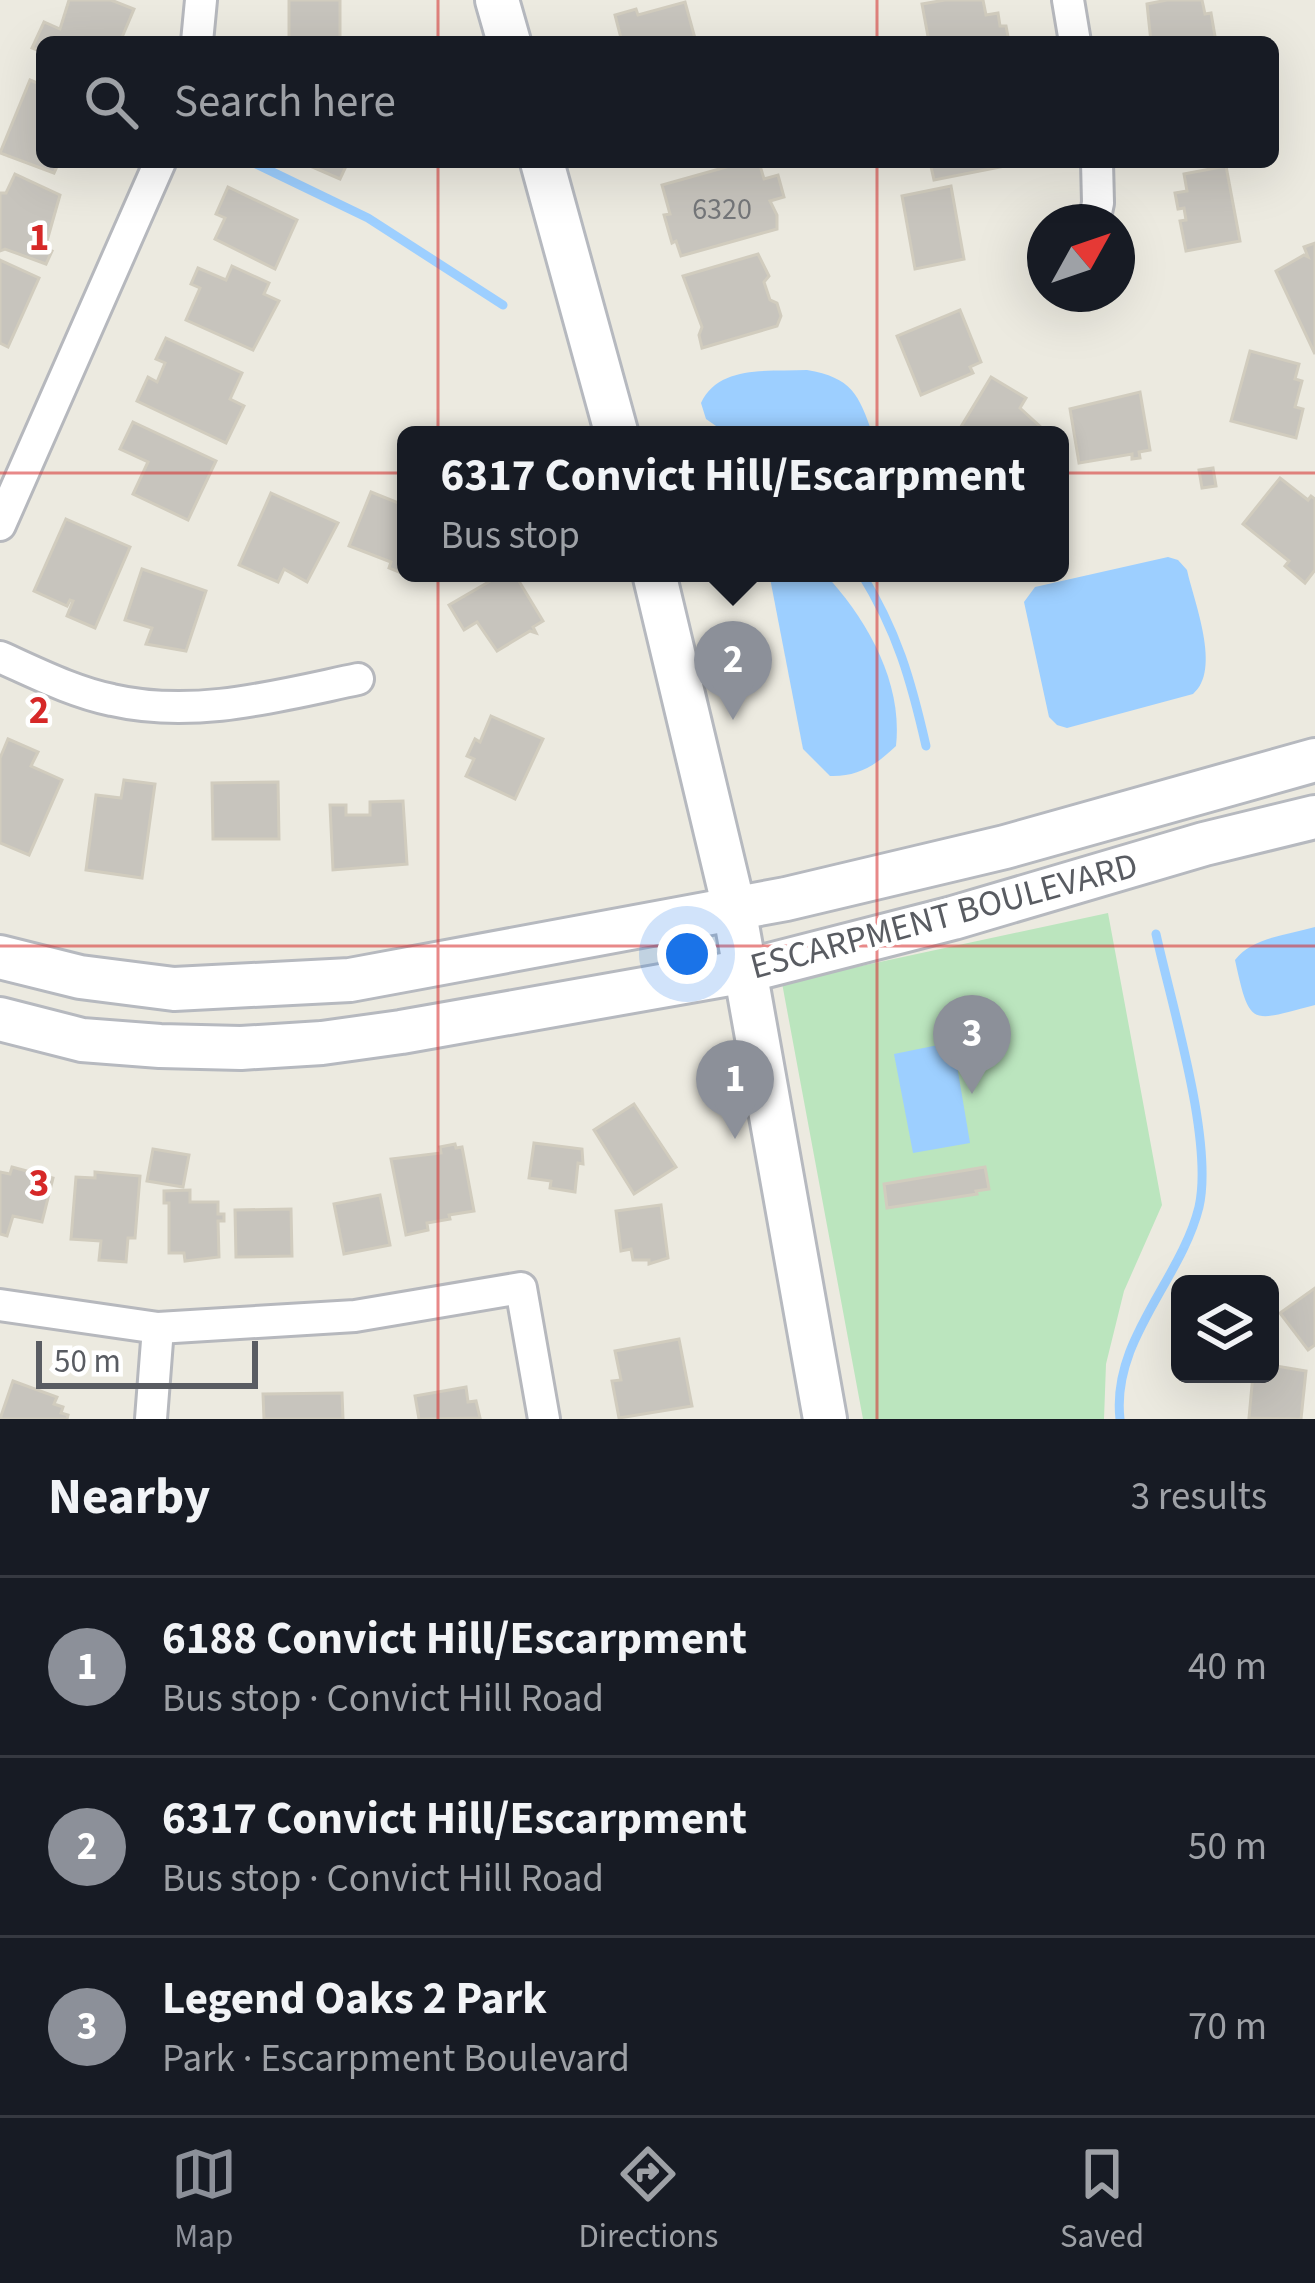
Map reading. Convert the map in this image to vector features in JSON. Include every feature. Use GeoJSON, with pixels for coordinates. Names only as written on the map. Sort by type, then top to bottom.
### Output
{"type":"FeatureCollection","features":[{"type":"Feature","properties":{"kind":"main road"},"geometry":{"type":"LineString","coordinates":[[497,0],[506,36]]}},
{"type":"Feature","properties":{"kind":"main road"},"geometry":{"type":"LineString","coordinates":[[544,168],[615,426]]}},
{"type":"Feature","properties":{"kind":"main road"},"geometry":{"type":"LineString","coordinates":[[656,582],[734,908],[825,1419]]}},
{"type":"Feature","properties":{"kind":"main road","name":"ESCARPMENT BOULEVARD"},"geometry":{"type":"LineString","coordinates":[[0,957],[80,977],[174,989],[350,980],[734,908],[1005,847],[1315,760]]}},
{"type":"Feature","properties":{"kind":"main road","name":"ESCARPMENT BOULEVARD"},"geometry":{"type":"LineString","coordinates":[[0,1019],[82,1040],[218,1048],[322,1043],[401,1032],[746,970],[1315,817]]}},
{"type":"Feature","properties":{"kind":"main road"},"geometry":{"type":"LineString","coordinates":[[218,1048],[220,988]]}},
{"type":"Feature","properties":{"kind":"street"},"geometry":{"type":"LineString","coordinates":[[198,36],[202,0]]}},
{"type":"Feature","properties":{"kind":"street"},"geometry":{"type":"LineString","coordinates":[[1068,0],[1075,36]]}},
{"type":"Feature","properties":{"kind":"street"},"geometry":{"type":"LineString","coordinates":[[0,525],[157,168]]}},
{"type":"Feature","properties":{"kind":"street"},"geometry":{"type":"LineString","coordinates":[[1097,168],[1098,204]]}},
{"type":"Feature","properties":{"kind":"street"},"geometry":{"type":"LineString","coordinates":[[0,657],[80,691],[145,706],[220,706],[358,679]]}},
{"type":"Feature","properties":{"kind":"street"},"geometry":{"type":"LineString","coordinates":[[0,1305],[158,1328],[355,1316],[520,1288],[544,1419]]}},
{"type":"Feature","properties":{"kind":"street"},"geometry":{"type":"LineString","coordinates":[[151,1419],[158,1328]]}},
{"type":"Feature","properties":{"kind":"green space"},"geometry":{"type":"Polygon","coordinates":[[[1108,913],[1162,1205],[1124,1291],[1106,1364],[1104,1419],[863,1419],[782,983],[1108,913]]]}},
{"type":"Feature","properties":{"kind":"water"},"geometry":{"type":"Polygon","coordinates":[[[807,370],[844,383],[870,426],[716,426],[706,419],[701,403],[709,390],[733,376],[807,370]]]}},
{"type":"Feature","properties":{"kind":"water"},"geometry":{"type":"Polygon","coordinates":[[[1168,557],[1178,560],[1187,570],[1206,653],[1201,683],[1193,694],[1067,728],[1057,725],[1049,717],[1024,602],[1035,587],[1168,557]]]}},
{"type":"Feature","properties":{"kind":"water"},"geometry":{"type":"Polygon","coordinates":[[[771,582],[831,582],[868,631],[894,698],[896,746],[866,768],[830,776],[803,749],[771,582]]]}},
{"type":"Feature","properties":{"kind":"water"},"geometry":{"type":"Polygon","coordinates":[[[1315,927],[1315,1005],[1277,1015],[1256,1014],[1245,998],[1235,960],[1261,942],[1315,927]]]}},
{"type":"Feature","properties":{"kind":"water"},"geometry":{"type":"Polygon","coordinates":[[[953,1042],[970,1143],[913,1153],[894,1054],[953,1042]]]}},
{"type":"Feature","properties":{"kind":"building"},"geometry":{"type":"Polygon","coordinates":[[[69,0],[111,0],[134,9],[123,36],[38,36],[44,22],[60,29],[69,0]]]}},
{"type":"Feature","properties":{"kind":"building"},"geometry":{"type":"Polygon","coordinates":[[[289,0],[340,0],[340,36],[289,36],[289,0]]]}},
{"type":"Feature","properties":{"kind":"building"},"geometry":{"type":"Polygon","coordinates":[[[983,0],[986,15],[998,13],[1008,36],[928,36],[922,4],[983,0]]]}},
{"type":"Feature","properties":{"kind":"building"},"geometry":{"type":"Polygon","coordinates":[[[1202,0],[1205,14],[1211,13],[1215,36],[1150,36],[1147,4],[1202,0]]]}},
{"type":"Feature","properties":{"kind":"building"},"geometry":{"type":"Polygon","coordinates":[[[685,2],[694,36],[620,36],[615,15],[636,9],[638,15],[685,2]]]}},
{"type":"Feature","properties":{"kind":"building"},"geometry":{"type":"Polygon","coordinates":[[[30,80],[36,82],[36,166],[0,153],[30,80]]]}},
{"type":"Feature","properties":{"kind":"building"},"geometry":{"type":"Polygon","coordinates":[[[315,168],[345,168],[340,179],[315,168]]]}},
{"type":"Feature","properties":{"kind":"building"},"geometry":{"type":"Polygon","coordinates":[[[723,168],[761,168],[764,179],[778,175],[784,197],[770,201],[777,229],[681,256],[664,215],[670,214],[662,185],[723,168]]]}},
{"type":"Feature","properties":{"kind":"building"},"geometry":{"type":"Polygon","coordinates":[[[931,168],[995,168],[934,180],[931,168]]]}},
{"type":"Feature","properties":{"kind":"building"},"geometry":{"type":"Polygon","coordinates":[[[1226,168],[1240,241],[1186,251],[1180,221],[1186,220],[1184,208],[1178,209],[1175,193],[1187,191],[1184,174],[1226,168]]]}},
{"type":"Feature","properties":{"kind":"building"},"geometry":{"type":"Polygon","coordinates":[[[15,174],[60,195],[45,248],[52,251],[46,264],[0,251],[0,193],[6,193],[15,174]]]}},
{"type":"Feature","properties":{"kind":"building"},"geometry":{"type":"Polygon","coordinates":[[[951,186],[964,259],[915,269],[902,196],[951,186]]]}},
{"type":"Feature","properties":{"kind":"building"},"geometry":{"type":"Polygon","coordinates":[[[228,187],[297,220],[275,269],[215,239],[225,218],[216,214],[228,187]]]}},
{"type":"Feature","properties":{"kind":"building"},"geometry":{"type":"Polygon","coordinates":[[[1315,243],[1315,354],[1276,271],[1308,257],[1304,247],[1315,243]]]}},
{"type":"Feature","properties":{"kind":"building"},"geometry":{"type":"Polygon","coordinates":[[[758,254],[769,276],[764,282],[770,300],[777,303],[781,316],[777,326],[702,348],[702,327],[683,276],[758,254]]]}},
{"type":"Feature","properties":{"kind":"building"},"geometry":{"type":"Polygon","coordinates":[[[0,260],[39,278],[8,347],[0,343],[0,260]]]}},
{"type":"Feature","properties":{"kind":"building"},"geometry":{"type":"Polygon","coordinates":[[[232,266],[269,283],[264,294],[279,301],[253,350],[186,320],[200,288],[191,284],[198,268],[226,280],[232,266]]]}},
{"type":"Feature","properties":{"kind":"building"},"geometry":{"type":"Polygon","coordinates":[[[960,310],[981,362],[970,367],[973,373],[921,395],[897,336],[960,310]]]}},
{"type":"Feature","properties":{"kind":"building"},"geometry":{"type":"Polygon","coordinates":[[[166,338],[242,373],[230,399],[244,406],[226,443],[137,401],[148,377],[157,382],[165,363],[156,359],[166,338]]]}},
{"type":"Feature","properties":{"kind":"building"},"geometry":{"type":"Polygon","coordinates":[[[1250,351],[1299,364],[1295,379],[1302,381],[1295,407],[1303,409],[1296,438],[1231,421],[1250,351]]]}},
{"type":"Feature","properties":{"kind":"building"},"geometry":{"type":"Polygon","coordinates":[[[991,377],[1026,398],[1020,408],[1040,426],[961,426],[991,377]]]}},
{"type":"Feature","properties":{"kind":"building"},"geometry":{"type":"Polygon","coordinates":[[[1140,392],[1150,450],[1139,452],[1140,458],[1132,459],[1132,454],[1079,463],[1070,409],[1140,392]]]}},
{"type":"Feature","properties":{"kind":"building"},"geometry":{"type":"Polygon","coordinates":[[[133,422],[216,461],[188,520],[133,494],[148,462],[120,449],[133,422]]]}},
{"type":"Feature","properties":{"kind":"building"},"geometry":{"type":"Polygon","coordinates":[[[1213,468],[1216,486],[1202,488],[1199,470],[1213,468]]]}},
{"type":"Feature","properties":{"kind":"building"},"geometry":{"type":"Polygon","coordinates":[[[1280,478],[1308,500],[1315,499],[1315,570],[1305,583],[1285,566],[1289,561],[1243,524],[1280,478]]]}},
{"type":"Feature","properties":{"kind":"building"},"geometry":{"type":"Polygon","coordinates":[[[371,492],[397,502],[397,571],[389,568],[391,562],[349,546],[371,492]]]}},
{"type":"Feature","properties":{"kind":"building"},"geometry":{"type":"Polygon","coordinates":[[[271,493],[338,523],[307,582],[284,569],[278,582],[239,565],[271,493]]]}},
{"type":"Feature","properties":{"kind":"building"},"geometry":{"type":"Polygon","coordinates":[[[66,519],[130,547],[95,628],[67,616],[73,601],[67,606],[34,591],[66,519]]]}},
{"type":"Feature","properties":{"kind":"building"},"geometry":{"type":"Polygon","coordinates":[[[142,569],[206,591],[186,651],[146,644],[152,628],[125,620],[142,569]]]}},
{"type":"Feature","properties":{"kind":"building"},"geometry":{"type":"Polygon","coordinates":[[[489,582],[519,582],[543,621],[533,627],[536,633],[530,631],[497,651],[477,622],[464,630],[449,605],[489,582]]]}},
{"type":"Feature","properties":{"kind":"building"},"geometry":{"type":"Polygon","coordinates":[[[491,716],[543,739],[515,799],[466,776],[474,759],[467,756],[475,739],[480,742],[491,716]]]}},
{"type":"Feature","properties":{"kind":"building"},"geometry":{"type":"Polygon","coordinates":[[[8,739],[38,752],[31,766],[62,780],[29,855],[0,843],[0,758],[8,739]]]}},
{"type":"Feature","properties":{"kind":"building"},"geometry":{"type":"Polygon","coordinates":[[[124,780],[155,784],[142,878],[86,870],[96,795],[121,798],[124,780]]]}},
{"type":"Feature","properties":{"kind":"building"},"geometry":{"type":"Polygon","coordinates":[[[278,782],[279,839],[213,839],[212,783],[278,782]]]}},
{"type":"Feature","properties":{"kind":"building"},"geometry":{"type":"Polygon","coordinates":[[[403,801],[407,864],[333,870],[330,805],[346,805],[346,815],[370,815],[370,802],[403,801]]]}},
{"type":"Feature","properties":{"kind":"building"},"geometry":{"type":"Polygon","coordinates":[[[634,1104],[676,1167],[634,1194],[594,1130],[634,1104]]]}},
{"type":"Feature","properties":{"kind":"building"},"geometry":{"type":"Polygon","coordinates":[[[534,1143],[582,1149],[575,1192],[529,1178],[534,1143]]]}},
{"type":"Feature","properties":{"kind":"building"},"geometry":{"type":"Polygon","coordinates":[[[440,1147],[462,1147],[474,1211],[449,1215],[450,1219],[427,1223],[428,1230],[406,1235],[391,1159],[441,1153],[440,1147]]]}},
{"type":"Feature","properties":{"kind":"building"},"geometry":{"type":"Polygon","coordinates":[[[153,1149],[189,1155],[183,1187],[147,1181],[153,1149]]]}},
{"type":"Feature","properties":{"kind":"building"},"geometry":{"type":"Polygon","coordinates":[[[12,1167],[53,1178],[42,1222],[13,1216],[7,1236],[0,1234],[0,1172],[10,1174],[12,1167]]]}},
{"type":"Feature","properties":{"kind":"building"},"geometry":{"type":"Polygon","coordinates":[[[985,1167],[989,1189],[887,1208],[884,1184],[985,1167]]]}},
{"type":"Feature","properties":{"kind":"building"},"geometry":{"type":"Polygon","coordinates":[[[95,1172],[140,1176],[135,1238],[128,1238],[126,1262],[99,1260],[101,1241],[71,1239],[76,1177],[95,1178],[95,1172]]]}},
{"type":"Feature","properties":{"kind":"building"},"geometry":{"type":"Polygon","coordinates":[[[190,1190],[190,1202],[218,1202],[218,1214],[224,1214],[224,1221],[218,1221],[219,1257],[185,1261],[184,1253],[169,1253],[169,1203],[164,1203],[164,1191],[190,1190]]]}},
{"type":"Feature","properties":{"kind":"building"},"geometry":{"type":"Polygon","coordinates":[[[380,1195],[390,1245],[344,1254],[334,1204],[380,1195]]]}},
{"type":"Feature","properties":{"kind":"building"},"geometry":{"type":"Polygon","coordinates":[[[661,1205],[668,1258],[649,1264],[649,1260],[633,1260],[631,1249],[621,1251],[616,1211],[661,1205]]]}},
{"type":"Feature","properties":{"kind":"building"},"geometry":{"type":"Polygon","coordinates":[[[291,1209],[292,1256],[236,1257],[235,1210],[291,1209]]]}},
{"type":"Feature","properties":{"kind":"building"},"geometry":{"type":"Polygon","coordinates":[[[1315,1288],[1315,1345],[1308,1350],[1280,1313],[1315,1288]]]}},
{"type":"Feature","properties":{"kind":"building"},"geometry":{"type":"Polygon","coordinates":[[[679,1339],[692,1406],[619,1418],[612,1381],[621,1380],[615,1351],[679,1339]]]}},
{"type":"Feature","properties":{"kind":"building"},"geometry":{"type":"Polygon","coordinates":[[[1279,1366],[1306,1371],[1301,1419],[1249,1418],[1252,1383],[1279,1383],[1279,1366]]]}},
{"type":"Feature","properties":{"kind":"building"},"geometry":{"type":"Polygon","coordinates":[[[13,1381],[57,1397],[54,1404],[63,1407],[61,1413],[67,1419],[0,1419],[13,1381]]]}},
{"type":"Feature","properties":{"kind":"building"},"geometry":{"type":"Polygon","coordinates":[[[466,1387],[468,1402],[476,1401],[480,1418],[419,1419],[415,1396],[466,1387]]]}},
{"type":"Feature","properties":{"kind":"building"},"geometry":{"type":"Polygon","coordinates":[[[342,1393],[343,1419],[264,1419],[263,1394],[342,1393]]]}},
{"type":"Feature","properties":{"kind":"waterway"},"geometry":{"type":"LineString","coordinates":[[264,168],[368,218],[503,305]]}},
{"type":"Feature","properties":{"kind":"waterway"},"geometry":{"type":"LineString","coordinates":[[866,582],[901,656],[926,746]]}},
{"type":"Feature","properties":{"kind":"waterway"},"geometry":{"type":"LineString","coordinates":[[1120,1419],[1126,1363],[1190,1234],[1202,1179],[1196,1110],[1156,934]]}},
{"type":"Feature","properties":{"kind":"place","name":"6317 Convict Hill/Escarpment"},"geometry":{"type":"Point","coordinates":[733,720]}},
{"type":"Feature","properties":{"kind":"place","name":"Legend Oaks 2 Park"},"geometry":{"type":"Point","coordinates":[972,1094]}},
{"type":"Feature","properties":{"kind":"place","name":"6188 Convict Hill/Escarpment"},"geometry":{"type":"Point","coordinates":[735,1139]}}]}
